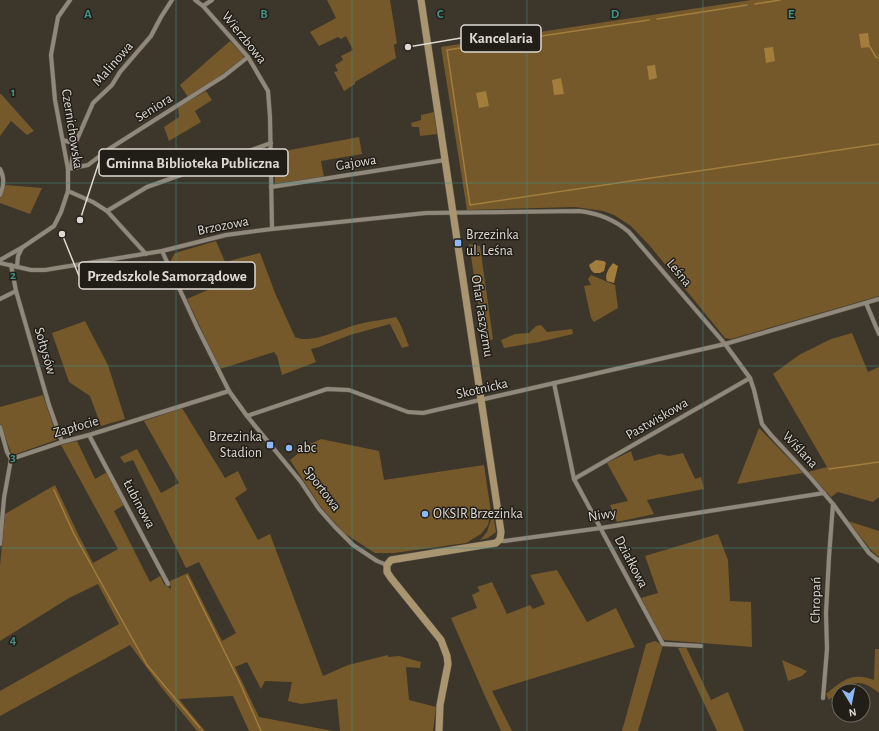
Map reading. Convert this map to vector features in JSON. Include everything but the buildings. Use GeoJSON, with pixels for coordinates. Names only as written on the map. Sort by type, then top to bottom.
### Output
{"type":"FeatureCollection","features":[{"type":"Feature","properties":{"kind":"street","name":"Czernichowska"},"geometry":{"type":"LineString","coordinates":[[0,261],[54,226],[68,191],[68,169],[55,100],[51,55],[58,17],[70,0]]}},
{"type":"Feature","properties":{"kind":"street","name":"Malinowa"},"geometry":{"type":"LineString","coordinates":[[68,169],[71,166],[75,144],[93,103],[112,85],[120,72],[151,36],[172,0]]}},
{"type":"Feature","properties":{"kind":"street","name":"Wierzbowa"},"geometry":{"type":"LineString","coordinates":[[195,0],[203,6],[248,57],[268,91],[271,143],[272,228]]}},
{"type":"Feature","properties":{"kind":"street"},"geometry":{"type":"LineString","coordinates":[[203,6],[212,0]]}},
{"type":"Feature","properties":{"kind":"street","name":"Ofiar Faszyzmu"},"geometry":{"type":"LineString","coordinates":[[421,0],[482,400],[501,532],[499,541]]}},
{"type":"Feature","properties":{"kind":"street","name":"Seniora"},"geometry":{"type":"LineString","coordinates":[[68,169],[88,165],[109,149],[224,76],[248,57]]}},
{"type":"Feature","properties":{"kind":"street"},"geometry":{"type":"LineString","coordinates":[[63,140],[75,144]]}},
{"type":"Feature","properties":{"kind":"street"},"geometry":{"type":"LineString","coordinates":[[107,211],[147,187],[271,143]]}},
{"type":"Feature","properties":{"kind":"street","name":"Gajowa"},"geometry":{"type":"LineString","coordinates":[[271,187],[445,160]]}},
{"type":"Feature","properties":{"kind":"street"},"geometry":{"type":"LineString","coordinates":[[0,169],[4,178],[0,195]]}},
{"type":"Feature","properties":{"kind":"street"},"geometry":{"type":"LineString","coordinates":[[68,191],[94,202],[107,211],[146,254]]}},
{"type":"Feature","properties":{"kind":"street","name":"Leśna"},"geometry":{"type":"LineString","coordinates":[[453,212],[526,210],[579,211],[608,218],[623,227],[639,243],[725,344]]}},
{"type":"Feature","properties":{"kind":"street","name":"Brzozowa"},"geometry":{"type":"LineString","coordinates":[[0,261],[31,270],[45,270],[146,254],[226,235],[272,228],[426,213],[453,212]]}},
{"type":"Feature","properties":{"kind":"street"},"geometry":{"type":"LineString","coordinates":[[17,267],[18,256],[23,247]]}},
{"type":"Feature","properties":{"kind":"street","name":"Sportowa"},"geometry":{"type":"LineString","coordinates":[[162,251],[197,327],[229,391],[247,416],[301,482],[319,509],[335,527],[353,545],[377,561],[387,565]]}},
{"type":"Feature","properties":{"kind":"street","name":"Sołtysów"},"geometry":{"type":"LineString","coordinates":[[11,265],[16,291],[49,405],[62,442]]}},
{"type":"Feature","properties":{"kind":"street"},"geometry":{"type":"LineString","coordinates":[[0,299],[16,291]]}},
{"type":"Feature","properties":{"kind":"street"},"geometry":{"type":"LineString","coordinates":[[725,344],[879,299]]}},
{"type":"Feature","properties":{"kind":"street"},"geometry":{"type":"LineString","coordinates":[[866,303],[879,334]]}},
{"type":"Feature","properties":{"kind":"street","name":"Wiślana"},"geometry":{"type":"LineString","coordinates":[[725,344],[750,378],[762,424],[770,435],[824,493],[869,553],[879,561]]}},
{"type":"Feature","properties":{"kind":"street","name":"Skotnicka"},"geometry":{"type":"LineString","coordinates":[[247,416],[327,389],[349,390],[408,412],[423,413],[725,344]]}},
{"type":"Feature","properties":{"kind":"street","name":"Pastwiskowa"},"geometry":{"type":"LineString","coordinates":[[574,479],[750,378]]}},
{"type":"Feature","properties":{"kind":"street","name":"Działkowa"},"geometry":{"type":"LineString","coordinates":[[554,383],[574,479],[663,644],[701,646]]}},
{"type":"Feature","properties":{"kind":"street","name":"Zapłocie"},"geometry":{"type":"LineString","coordinates":[[11,459],[229,391]]}},
{"type":"Feature","properties":{"kind":"street"},"geometry":{"type":"LineString","coordinates":[[0,428],[7,452],[11,459],[2,499],[0,544]]}},
{"type":"Feature","properties":{"kind":"street","name":"Łubinowa"},"geometry":{"type":"LineString","coordinates":[[89,435],[168,584]]}},
{"type":"Feature","properties":{"kind":"street","name":"Niwy"},"geometry":{"type":"LineString","coordinates":[[387,565],[392,560],[496,543],[499,541],[601,528],[824,493]]}},
{"type":"Feature","properties":{"kind":"street","name":"Chropań"},"geometry":{"type":"LineString","coordinates":[[823,698],[827,648],[826,612],[833,504]]}},
{"type":"Feature","properties":{"kind":"street"},"geometry":{"type":"LineString","coordinates":[[387,565],[391,578],[441,640],[447,656],[448,664],[440,705],[439,731]]}},
{"type":"Feature","properties":{"kind":"shaded area"},"geometry":{"type":"Polygon","coordinates":[[[327,0],[390,0],[397,43],[394,45],[396,58],[355,82],[355,84],[344,91],[334,72],[338,71],[335,65],[343,60],[341,56],[353,50],[346,36],[341,39],[338,37],[319,46],[310,32],[336,18],[327,0]]]}},
{"type":"Feature","properties":{"kind":"shaded area"},"geometry":{"type":"Polygon","coordinates":[[[751,0],[879,0],[879,296],[731,339],[725,338],[650,246],[631,226],[614,215],[603,211],[575,207],[467,210],[441,47],[751,0]]]}},
{"type":"Feature","properties":{"kind":"shaded area"},"geometry":{"type":"Polygon","coordinates":[[[868,33],[870,47],[861,48],[859,34],[868,33]]]}},
{"type":"Feature","properties":{"kind":"shaded area"},"geometry":{"type":"Polygon","coordinates":[[[230,41],[244,55],[243,59],[225,74],[188,97],[180,85],[230,41]]]}},
{"type":"Feature","properties":{"kind":"shaded area"},"geometry":{"type":"Polygon","coordinates":[[[773,47],[775,61],[766,63],[764,48],[773,47]]]}},
{"type":"Feature","properties":{"kind":"shaded area"},"geometry":{"type":"Polygon","coordinates":[[[655,65],[657,78],[649,80],[647,66],[655,65]]]}},
{"type":"Feature","properties":{"kind":"shaded area"},"geometry":{"type":"Polygon","coordinates":[[[561,78],[564,94],[554,95],[552,80],[561,78]]]}},
{"type":"Feature","properties":{"kind":"shaded area"},"geometry":{"type":"Polygon","coordinates":[[[206,91],[212,100],[195,111],[201,122],[169,141],[164,127],[179,117],[178,107],[206,91]]]}},
{"type":"Feature","properties":{"kind":"shaded area"},"geometry":{"type":"Polygon","coordinates":[[[486,91],[489,106],[479,108],[476,93],[486,91]]]}},
{"type":"Feature","properties":{"kind":"shaded area"},"geometry":{"type":"Polygon","coordinates":[[[0,94],[34,131],[27,135],[11,121],[0,136],[0,94]]]}},
{"type":"Feature","properties":{"kind":"shaded area"},"geometry":{"type":"Polygon","coordinates":[[[434,112],[437,134],[420,136],[419,127],[412,127],[411,123],[421,120],[421,115],[434,112]]]}},
{"type":"Feature","properties":{"kind":"shaded area"},"geometry":{"type":"Polygon","coordinates":[[[359,137],[362,154],[321,161],[324,177],[275,184],[274,153],[359,137]]]}},
{"type":"Feature","properties":{"kind":"shaded area"},"geometry":{"type":"Polygon","coordinates":[[[6,185],[42,188],[30,214],[0,203],[0,198],[6,185]]]}},
{"type":"Feature","properties":{"kind":"shaded area"},"geometry":{"type":"Polygon","coordinates":[[[216,241],[225,262],[178,280],[170,262],[175,253],[216,241]]]}},
{"type":"Feature","properties":{"kind":"shaded area"},"geometry":{"type":"Polygon","coordinates":[[[469,244],[480,246],[493,339],[487,342],[482,327],[469,244]]]}},
{"type":"Feature","properties":{"kind":"shaded area"},"geometry":{"type":"Polygon","coordinates":[[[260,253],[275,293],[295,337],[309,339],[327,335],[359,324],[396,317],[402,327],[409,346],[402,348],[390,324],[350,335],[311,349],[316,362],[282,375],[277,356],[274,352],[220,369],[187,299],[233,279],[225,262],[260,253]]]}},
{"type":"Feature","properties":{"kind":"shaded area"},"geometry":{"type":"Polygon","coordinates":[[[596,260],[604,261],[606,263],[604,271],[600,273],[594,273],[589,265],[596,260]]]}},
{"type":"Feature","properties":{"kind":"shaded area"},"geometry":{"type":"Polygon","coordinates":[[[613,263],[618,266],[614,283],[607,281],[606,279],[609,269],[613,263]]]}},
{"type":"Feature","properties":{"kind":"shaded area"},"geometry":{"type":"Polygon","coordinates":[[[591,275],[615,285],[618,308],[594,322],[591,318],[584,286],[591,285],[588,279],[591,275]]]}},
{"type":"Feature","properties":{"kind":"shaded area"},"geometry":{"type":"Polygon","coordinates":[[[85,321],[108,365],[125,419],[101,426],[90,396],[69,382],[52,333],[85,321]]]}},
{"type":"Feature","properties":{"kind":"shaded area"},"geometry":{"type":"Polygon","coordinates":[[[541,325],[547,332],[572,329],[573,334],[504,348],[501,340],[515,334],[529,333],[536,326],[541,325]]]}},
{"type":"Feature","properties":{"kind":"shaded area"},"geometry":{"type":"Polygon","coordinates":[[[852,333],[868,372],[879,367],[879,497],[873,502],[838,492],[831,497],[808,472],[827,467],[773,374],[799,355],[831,339],[852,333]]]}},
{"type":"Feature","properties":{"kind":"shaded area"},"geometry":{"type":"Polygon","coordinates":[[[43,395],[57,437],[56,440],[13,455],[0,423],[0,407],[43,395]]]}},
{"type":"Feature","properties":{"kind":"shaded area"},"geometry":{"type":"Polygon","coordinates":[[[182,408],[225,478],[238,471],[247,490],[235,498],[258,540],[270,534],[323,676],[348,665],[388,655],[388,657],[399,656],[421,662],[420,668],[406,667],[409,700],[436,707],[433,731],[340,731],[337,699],[301,704],[288,701],[292,682],[265,681],[261,689],[247,662],[235,667],[259,717],[333,731],[249,731],[233,696],[179,699],[205,731],[197,731],[161,687],[130,645],[0,716],[0,691],[119,624],[98,584],[69,598],[0,641],[0,566],[5,514],[55,485],[93,563],[118,549],[61,445],[77,441],[95,479],[107,472],[124,505],[114,511],[150,582],[160,576],[164,584],[171,589],[170,581],[188,573],[222,641],[236,633],[199,562],[186,568],[133,460],[124,463],[120,457],[137,449],[161,493],[179,483],[144,421],[182,408]]]}},
{"type":"Feature","properties":{"kind":"shaded area"},"geometry":{"type":"Polygon","coordinates":[[[759,428],[803,473],[737,484],[759,428]]]}},
{"type":"Feature","properties":{"kind":"shaded area"},"geometry":{"type":"Polygon","coordinates":[[[321,439],[379,451],[384,480],[484,465],[491,512],[488,525],[481,534],[466,543],[394,553],[375,553],[344,533],[321,507],[290,460],[310,444],[321,439]]]}},
{"type":"Feature","properties":{"kind":"shaded area"},"geometry":{"type":"Polygon","coordinates":[[[631,451],[634,461],[659,454],[669,456],[683,453],[695,479],[701,477],[704,489],[647,500],[654,514],[617,522],[610,505],[628,501],[607,463],[631,451]]]}},
{"type":"Feature","properties":{"kind":"shaded area"},"geometry":{"type":"Polygon","coordinates":[[[493,513],[496,532],[488,538],[480,540],[487,532],[493,513]]]}},
{"type":"Feature","properties":{"kind":"shaded area"},"geometry":{"type":"Polygon","coordinates":[[[848,521],[879,531],[879,557],[872,551],[848,521]]]}},
{"type":"Feature","properties":{"kind":"shaded area"},"geometry":{"type":"Polygon","coordinates":[[[718,534],[728,560],[730,601],[751,602],[752,647],[664,640],[641,598],[658,593],[645,556],[718,534]]]}},
{"type":"Feature","properties":{"kind":"shaded area"},"geometry":{"type":"Polygon","coordinates":[[[557,570],[587,622],[616,608],[635,647],[492,691],[512,731],[501,731],[451,618],[477,608],[472,595],[480,591],[477,587],[492,582],[507,614],[530,605],[533,609],[545,604],[530,575],[557,570]]]}},
{"type":"Feature","properties":{"kind":"shaded area"},"geometry":{"type":"Polygon","coordinates":[[[655,641],[663,645],[638,731],[622,731],[646,644],[655,641]]]}},
{"type":"Feature","properties":{"kind":"shaded area"},"geometry":{"type":"Polygon","coordinates":[[[686,647],[711,700],[728,692],[744,731],[717,731],[678,648],[686,647]]]}},
{"type":"Feature","properties":{"kind":"shaded area"},"geometry":{"type":"Polygon","coordinates":[[[875,649],[879,649],[879,693],[871,687],[871,683],[840,683],[854,677],[874,680],[875,649]]]}},
{"type":"Feature","properties":{"kind":"shaded area"},"geometry":{"type":"Polygon","coordinates":[[[782,660],[807,671],[802,676],[788,681],[782,660]]]}},
{"type":"Feature","properties":{"kind":"shaded area"},"geometry":{"type":"Polygon","coordinates":[[[831,690],[831,698],[829,700],[826,694],[831,690]]]}},
{"type":"Feature","properties":{"kind":"waterway"},"geometry":{"type":"LineString","coordinates":[[755,4],[780,0]]}},
{"type":"Feature","properties":{"kind":"waterway"},"geometry":{"type":"LineString","coordinates":[[657,19],[747,5]]}},
{"type":"Feature","properties":{"kind":"waterway"},"geometry":{"type":"LineString","coordinates":[[649,20],[447,50],[470,205],[879,144]]}},
{"type":"Feature","properties":{"kind":"waterway"},"geometry":{"type":"LineString","coordinates":[[870,47],[876,57],[879,58]]}},
{"type":"Feature","properties":{"kind":"waterway"},"geometry":{"type":"LineString","coordinates":[[829,469],[879,462]]}},
{"type":"Feature","properties":{"kind":"waterway"},"geometry":{"type":"LineString","coordinates":[[54,490],[74,534],[147,665],[200,728]]}},
{"type":"Feature","properties":{"kind":"waterway"},"geometry":{"type":"LineString","coordinates":[[187,576],[240,683],[261,731]]}},
{"type":"Feature","properties":{"kind":"place","name":"Kancelaria"},"geometry":{"type":"Point","coordinates":[408,47]}},
{"type":"Feature","properties":{"kind":"place","name":"Gminna Biblioteka Publiczna"},"geometry":{"type":"Point","coordinates":[80,220]}},
{"type":"Feature","properties":{"kind":"place","name":"Przedszkole Samorządowe"},"geometry":{"type":"Point","coordinates":[62,234]}},
{"type":"Feature","properties":{"kind":"place","name":"Brzezinka ul. Leśna"},"geometry":{"type":"Point","coordinates":[458,243]}},
{"type":"Feature","properties":{"kind":"place","name":"Brzezinka Stadion"},"geometry":{"type":"Point","coordinates":[270,445]}},
{"type":"Feature","properties":{"kind":"place","name":"abc"},"geometry":{"type":"Point","coordinates":[289,448]}},
{"type":"Feature","properties":{"kind":"place","name":"OKSIR Brzezinka"},"geometry":{"type":"Point","coordinates":[425,514]}}]}
